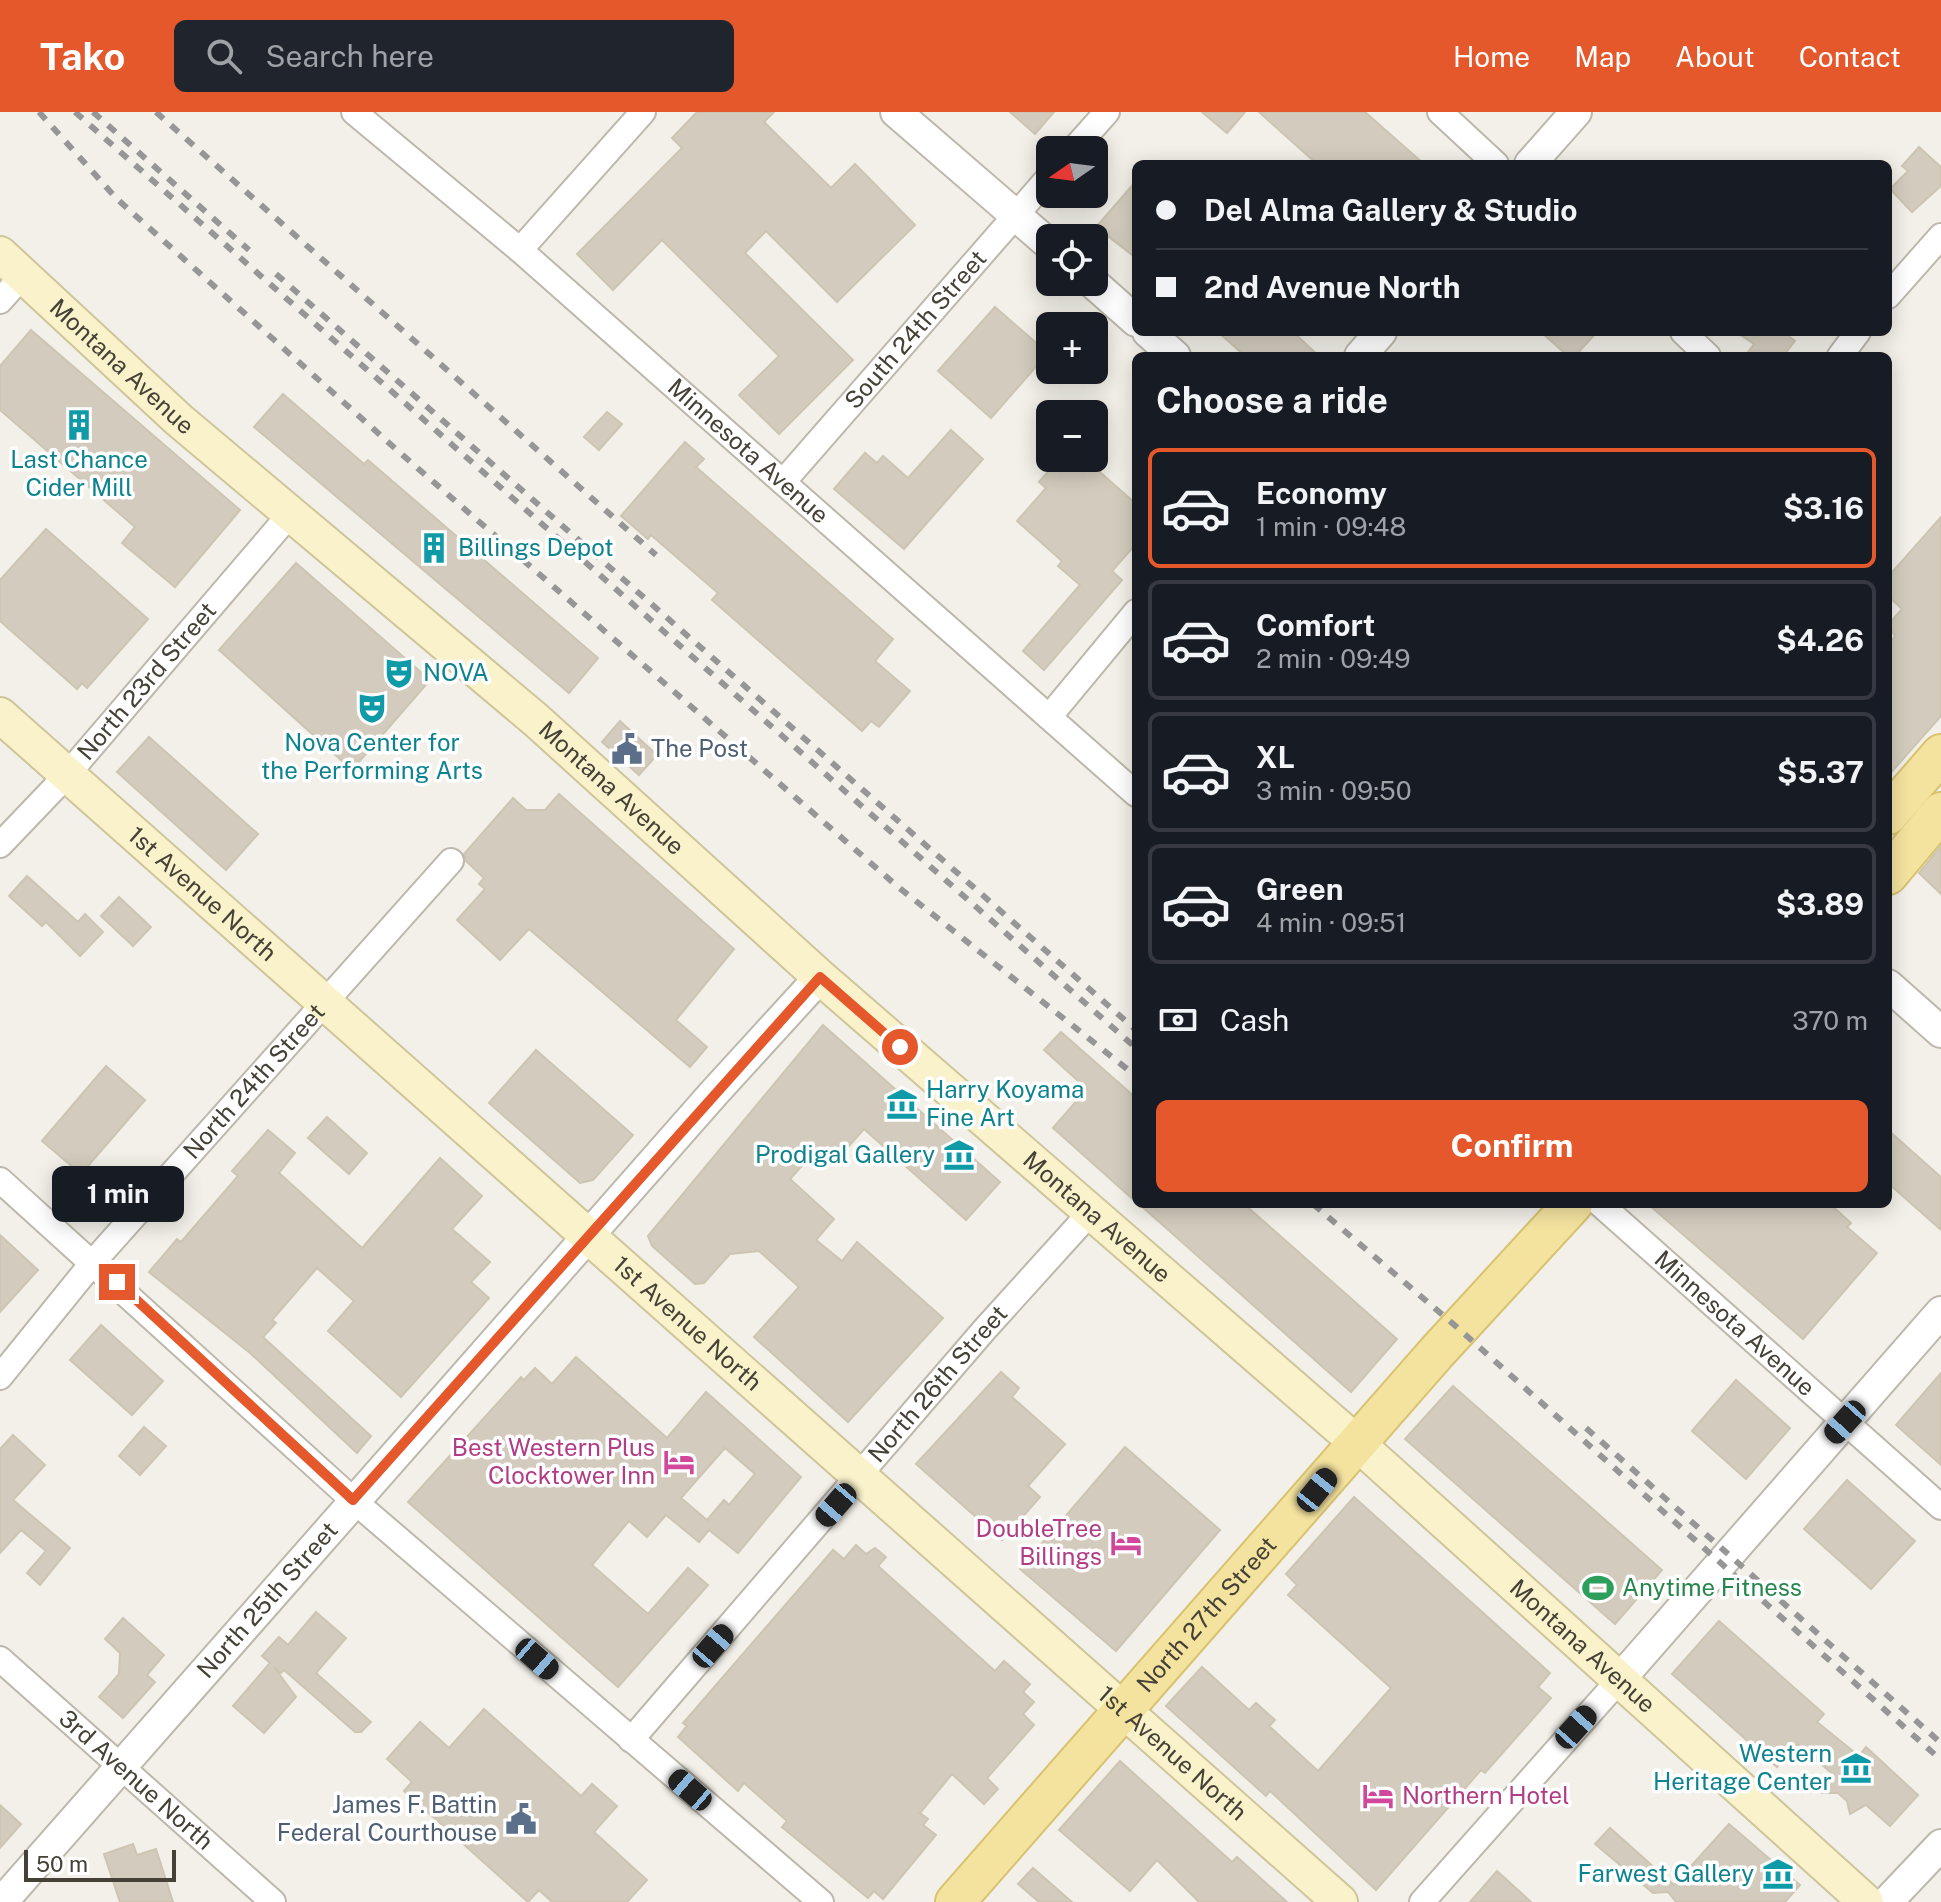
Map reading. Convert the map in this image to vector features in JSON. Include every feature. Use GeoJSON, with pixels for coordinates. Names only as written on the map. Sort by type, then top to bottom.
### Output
{"type":"FeatureCollection","features":[{"type":"Feature","properties":{"kind":"main road","name":"Montana Avenue"},"geometry":{"type":"LineString","coordinates":[[12,264],[179,420],[543,726],[820,977],[1357,1443],[1866,1902]]}},
{"type":"Feature","properties":{"kind":"main road","name":"1st Avenue North"},"geometry":{"type":"LineString","coordinates":[[0,715],[1340,1902]]}},
{"type":"Feature","properties":{"kind":"main road"},"geometry":{"type":"LineString","coordinates":[[1892,810],[1941,754]]}},
{"type":"Feature","properties":{"kind":"main road"},"geometry":{"type":"LineString","coordinates":[[1892,870],[1941,812]]}},
{"type":"Feature","properties":{"kind":"main road","name":"North 27th Street"},"geometry":{"type":"LineString","coordinates":[[955,1902],[1357,1443],[1569,1208]]}},
{"type":"Feature","properties":{"kind":"street","name":"Minnesota Avenue"},"geometry":{"type":"LineString","coordinates":[[354,112],[520,250],[1132,790]]}},
{"type":"Feature","properties":{"kind":"street"},"geometry":{"type":"LineString","coordinates":[[520,250],[643,112]]}},
{"type":"Feature","properties":{"kind":"street"},"geometry":{"type":"LineString","coordinates":[[896,112],[1036,233]]}},
{"type":"Feature","properties":{"kind":"street"},"geometry":{"type":"LineString","coordinates":[[1086,136],[1107,112]]}},
{"type":"Feature","properties":{"kind":"street"},"geometry":{"type":"LineString","coordinates":[[1440,112],[1492,160]]}},
{"type":"Feature","properties":{"kind":"street"},"geometry":{"type":"LineString","coordinates":[[1534,160],[1576,112]]}},
{"type":"Feature","properties":{"kind":"street","name":"South 24th Street"},"geometry":{"type":"LineString","coordinates":[[783,482],[1036,192]]}},
{"type":"Feature","properties":{"kind":"street"},"geometry":{"type":"LineString","coordinates":[[1892,291],[1941,236]]}},
{"type":"Feature","properties":{"kind":"street"},"geometry":{"type":"LineString","coordinates":[[0,301],[12,264]]}},
{"type":"Feature","properties":{"kind":"street"},"geometry":{"type":"LineString","coordinates":[[1108,296],[1132,317]]}},
{"type":"Feature","properties":{"kind":"street"},"geometry":{"type":"LineString","coordinates":[[1152,336],[1170,352]]}},
{"type":"Feature","properties":{"kind":"street"},"geometry":{"type":"LineString","coordinates":[[1364,352],[1378,336]]}},
{"type":"Feature","properties":{"kind":"street"},"geometry":{"type":"LineString","coordinates":[[1687,336],[1704,352]]}},
{"type":"Feature","properties":{"kind":"street","name":"North 23rd Street"},"geometry":{"type":"LineString","coordinates":[[0,845],[66,776],[291,513]]}},
{"type":"Feature","properties":{"kind":"street"},"geometry":{"type":"LineString","coordinates":[[1049,717],[1132,617]]}},
{"type":"Feature","properties":{"kind":"street","name":"North 24th Street"},"geometry":{"type":"LineString","coordinates":[[0,1377],[94,1261],[451,861]]}},
{"type":"Feature","properties":{"kind":"street","name":"North 25th Street"},"geometry":{"type":"LineString","coordinates":[[2,1902],[353,1500],[820,977]]}},
{"type":"Feature","properties":{"kind":"street"},"geometry":{"type":"LineString","coordinates":[[1892,989],[1941,1032]]}},
{"type":"Feature","properties":{"kind":"street"},"geometry":{"type":"LineString","coordinates":[[0,1180],[94,1261],[353,1500],[821,1902]]}},
{"type":"Feature","properties":{"kind":"street","name":"Minnesota Avenue"},"geometry":{"type":"LineString","coordinates":[[1604,1208],[1941,1507]]}},
{"type":"Feature","properties":{"kind":"street","name":"North 26th Street"},"geometry":{"type":"LineString","coordinates":[[631,1740],[985,1329],[1090,1213]]}},
{"type":"Feature","properties":{"kind":"street"},"geometry":{"type":"LineString","coordinates":[[1422,1902],[1941,1312]]}},
{"type":"Feature","properties":{"kind":"street","name":"3rd Avenue North"},"geometry":{"type":"LineString","coordinates":[[0,1659],[273,1902]]}},
{"type":"Feature","properties":{"kind":"street"},"geometry":{"type":"LineString","coordinates":[[1887,1902],[1941,1845]]}},
{"type":"Feature","properties":{"kind":"building"},"geometry":{"type":"Polygon","coordinates":[[[697,112],[774,112],[764,122],[831,188],[855,164],[915,225],[837,302],[766,231],[745,253],[853,360],[779,434],[739,395],[779,356],[662,240],[613,290],[577,254],[682,148],[672,138],[697,112]]]}},
{"type":"Feature","properties":{"kind":"building"},"geometry":{"type":"Polygon","coordinates":[[[1010,112],[1054,112],[1035,134],[1010,112]]]}},
{"type":"Feature","properties":{"kind":"building"},"geometry":{"type":"Polygon","coordinates":[[[1202,112],[1245,112],[1227,133],[1202,112]]]}},
{"type":"Feature","properties":{"kind":"building"},"geometry":{"type":"Polygon","coordinates":[[[1259,112],[1365,112],[1419,160],[1313,160],[1259,112]]]}},
{"type":"Feature","properties":{"kind":"building"},"geometry":{"type":"Polygon","coordinates":[[[1919,147],[1941,167],[1941,186],[1912,212],[1892,191],[1892,187],[1908,171],[1902,166],[1919,147]]]}},
{"type":"Feature","properties":{"kind":"building"},"geometry":{"type":"Polygon","coordinates":[[[1132,186],[1132,255],[1108,236],[1108,224],[1099,224],[1132,186]]]}},
{"type":"Feature","properties":{"kind":"building"},"geometry":{"type":"Polygon","coordinates":[[[995,307],[1036,343],[1036,367],[991,418],[938,371],[995,307]]]}},
{"type":"Feature","properties":{"kind":"building","name":"Last Chance Cider Mill"},"geometry":{"type":"Polygon","coordinates":[[[31,330],[240,510],[175,587],[122,543],[135,527],[0,410],[0,366],[31,330]]]}},
{"type":"Feature","properties":{"kind":"building"},"geometry":{"type":"Polygon","coordinates":[[[1222,336],[1297,336],[1315,352],[1240,352],[1222,336]]]}},
{"type":"Feature","properties":{"kind":"building"},"geometry":{"type":"Polygon","coordinates":[[[1546,336],[1593,336],[1579,352],[1564,352],[1546,336]]]}},
{"type":"Feature","properties":{"kind":"building"},"geometry":{"type":"Polygon","coordinates":[[[1742,336],[1788,336],[1795,341],[1786,352],[1748,352],[1754,344],[1742,336]]]}},
{"type":"Feature","properties":{"kind":"building"},"geometry":{"type":"Polygon","coordinates":[[[283,394],[364,464],[368,460],[598,658],[569,693],[254,427],[283,394]]]}},
{"type":"Feature","properties":{"kind":"building"},"geometry":{"type":"Polygon","coordinates":[[[607,412],[622,424],[599,450],[584,437],[607,412]]]}},
{"type":"Feature","properties":{"kind":"building"},"geometry":{"type":"Polygon","coordinates":[[[951,430],[983,459],[904,549],[834,489],[865,453],[877,463],[883,456],[908,478],[951,430]]]}},
{"type":"Feature","properties":{"kind":"building"},"geometry":{"type":"Polygon","coordinates":[[[685,442],[704,459],[696,467],[893,639],[875,661],[910,691],[879,727],[871,721],[862,731],[712,600],[718,593],[651,535],[648,539],[621,516],[685,442]]]}},
{"type":"Feature","properties":{"kind":"building"},"geometry":{"type":"Polygon","coordinates":[[[1048,472],[1100,472],[1132,500],[1132,548],[1112,571],[1122,580],[1044,670],[1023,651],[1080,585],[1058,566],[1062,561],[1017,521],[1046,488],[1039,482],[1048,472]]]}},
{"type":"Feature","properties":{"kind":"building"},"geometry":{"type":"Polygon","coordinates":[[[1941,517],[1941,716],[1892,771],[1892,640],[1895,636],[1892,620],[1902,609],[1892,600],[1892,572],[1941,517]]]}},
{"type":"Feature","properties":{"kind":"building"},"geometry":{"type":"Polygon","coordinates":[[[46,529],[148,619],[87,688],[82,683],[77,689],[0,621],[0,580],[46,529]]]}},
{"type":"Feature","properties":{"kind":"building"},"geometry":{"type":"Polygon","coordinates":[[[296,563],[430,680],[352,770],[219,650],[296,563]]]}},
{"type":"Feature","properties":{"kind":"building"},"geometry":{"type":"Polygon","coordinates":[[[620,721],[657,755],[639,775],[602,742],[620,721]]]}},
{"type":"Feature","properties":{"kind":"building"},"geometry":{"type":"Polygon","coordinates":[[[149,737],[258,834],[226,870],[117,772],[149,737]]]}},
{"type":"Feature","properties":{"kind":"building"},"geometry":{"type":"Polygon","coordinates":[[[559,794],[734,949],[676,1020],[707,1047],[690,1067],[529,929],[500,960],[457,920],[485,889],[479,884],[484,878],[466,861],[464,854],[513,798],[526,810],[545,810],[559,794]]]}},
{"type":"Feature","properties":{"kind":"building"},"geometry":{"type":"Polygon","coordinates":[[[1941,846],[1941,894],[1919,873],[1941,846]]]}},
{"type":"Feature","properties":{"kind":"building"},"geometry":{"type":"Polygon","coordinates":[[[27,876],[78,922],[85,914],[103,932],[80,956],[46,922],[42,926],[9,896],[27,876]]]}},
{"type":"Feature","properties":{"kind":"building"},"geometry":{"type":"Polygon","coordinates":[[[119,897],[151,927],[133,946],[101,916],[119,897]]]}},
{"type":"Feature","properties":{"kind":"building"},"geometry":{"type":"Polygon","coordinates":[[[823,1025],[1000,1182],[966,1220],[864,1129],[833,1164],[817,1149],[790,1179],[834,1219],[816,1240],[842,1261],[857,1242],[943,1318],[848,1422],[754,1337],[799,1287],[759,1251],[730,1254],[704,1283],[695,1284],[652,1246],[648,1236],[823,1025]]]}},
{"type":"Feature","properties":{"kind":"building"},"geometry":{"type":"Polygon","coordinates":[[[1061,1032],[1132,1094],[1132,1198],[1053,1128],[1087,1089],[1044,1050],[1061,1032]]]}},
{"type":"Feature","properties":{"kind":"building"},"geometry":{"type":"Polygon","coordinates":[[[536,1050],[633,1135],[593,1180],[580,1183],[489,1103],[536,1050]]]}},
{"type":"Feature","properties":{"kind":"building"},"geometry":{"type":"Polygon","coordinates":[[[106,1066],[145,1100],[81,1174],[42,1141],[106,1066]]]}},
{"type":"Feature","properties":{"kind":"building"},"geometry":{"type":"Polygon","coordinates":[[[327,1117],[367,1153],[349,1174],[308,1138],[327,1117]]]}},
{"type":"Feature","properties":{"kind":"building"},"geometry":{"type":"Polygon","coordinates":[[[268,1130],[295,1153],[279,1173],[362,1248],[440,1158],[482,1196],[452,1229],[490,1262],[471,1282],[489,1298],[401,1397],[328,1331],[354,1301],[317,1268],[272,1320],[276,1323],[263,1337],[371,1436],[357,1453],[250,1353],[149,1272],[177,1239],[181,1242],[238,1176],[232,1171],[268,1130]]]}},
{"type":"Feature","properties":{"kind":"building"},"geometry":{"type":"Polygon","coordinates":[[[1892,1134],[1941,1177],[1941,1230],[1892,1187],[1892,1134]]]}},
{"type":"Feature","properties":{"kind":"building"},"geometry":{"type":"Polygon","coordinates":[[[1144,1208],[1249,1208],[1397,1339],[1351,1392],[1144,1208]]]}},
{"type":"Feature","properties":{"kind":"building"},"geometry":{"type":"Polygon","coordinates":[[[1653,1208],[1834,1208],[1851,1223],[1847,1227],[1877,1253],[1803,1339],[1653,1208]]]}},
{"type":"Feature","properties":{"kind":"building"},"geometry":{"type":"Polygon","coordinates":[[[0,1235],[38,1270],[0,1312],[0,1235]]]}},
{"type":"Feature","properties":{"kind":"building"},"geometry":{"type":"Polygon","coordinates":[[[101,1325],[163,1381],[132,1415],[70,1360],[101,1325]]]}},
{"type":"Feature","properties":{"kind":"building"},"geometry":{"type":"Polygon","coordinates":[[[576,1357],[667,1438],[706,1392],[801,1477],[738,1553],[709,1530],[699,1542],[666,1515],[647,1537],[629,1521],[592,1565],[648,1614],[688,1568],[708,1585],[618,1687],[408,1502],[521,1377],[524,1380],[535,1368],[552,1384],[576,1357]],[[725,1448],[681,1498],[707,1520],[724,1500],[729,1505],[755,1474],[725,1448]]]}},
{"type":"Feature","properties":{"kind":"building"},"geometry":{"type":"Polygon","coordinates":[[[1001,1372],[1019,1388],[1012,1397],[1065,1444],[1028,1486],[1040,1497],[1002,1540],[916,1464],[1001,1372]]]}},
{"type":"Feature","properties":{"kind":"building"},"geometry":{"type":"Polygon","coordinates":[[[1941,1373],[1941,1465],[1896,1425],[1941,1373]]]}},
{"type":"Feature","properties":{"kind":"building"},"geometry":{"type":"Polygon","coordinates":[[[1736,1380],[1790,1428],[1746,1479],[1692,1431],[1736,1380]]]}},
{"type":"Feature","properties":{"kind":"building"},"geometry":{"type":"Polygon","coordinates":[[[1453,1386],[1662,1570],[1615,1624],[1405,1439],[1453,1386]]]}},
{"type":"Feature","properties":{"kind":"building"},"geometry":{"type":"Polygon","coordinates":[[[144,1427],[166,1446],[140,1475],[119,1456],[144,1427]]]}},
{"type":"Feature","properties":{"kind":"building"},"geometry":{"type":"Polygon","coordinates":[[[13,1435],[45,1465],[13,1500],[70,1548],[40,1585],[27,1573],[46,1551],[21,1530],[0,1553],[0,1449],[13,1435]]]}},
{"type":"Feature","properties":{"kind":"building","name":"DoubleTree Billings"},"geometry":{"type":"Polygon","coordinates":[[[1125,1447],[1220,1530],[1116,1651],[1020,1569],[1125,1447]]]}},
{"type":"Feature","properties":{"kind":"building"},"geometry":{"type":"Polygon","coordinates":[[[1847,1480],[1915,1541],[1871,1589],[1804,1529],[1847,1480]]]}},
{"type":"Feature","properties":{"kind":"building"},"geometry":{"type":"Polygon","coordinates":[[[1354,1497],[1550,1673],[1538,1687],[1551,1698],[1485,1773],[1481,1770],[1376,1890],[1270,1791],[1266,1796],[1166,1706],[1202,1667],[1249,1710],[1256,1703],[1275,1720],[1269,1726],[1318,1771],[1391,1688],[1288,1595],[1297,1585],[1286,1574],[1354,1497]]]}},
{"type":"Feature","properties":{"kind":"building"},"geometry":{"type":"Polygon","coordinates":[[[856,1545],[866,1554],[875,1548],[886,1557],[878,1566],[995,1671],[1004,1661],[1030,1684],[1023,1692],[1034,1702],[1023,1714],[1034,1725],[987,1778],[998,1789],[984,1804],[952,1774],[920,1813],[928,1819],[923,1825],[936,1835],[883,1899],[874,1891],[868,1898],[782,1827],[787,1821],[744,1783],[738,1791],[678,1737],[687,1726],[683,1723],[833,1550],[844,1559],[856,1545]]]}},
{"type":"Feature","properties":{"kind":"building"},"geometry":{"type":"Polygon","coordinates":[[[316,1612],[346,1638],[316,1673],[371,1722],[361,1732],[355,1732],[284,1670],[281,1673],[274,1667],[296,1697],[264,1733],[233,1706],[270,1663],[262,1656],[279,1637],[288,1645],[316,1612]]]}},
{"type":"Feature","properties":{"kind":"building"},"geometry":{"type":"Polygon","coordinates":[[[123,1618],[164,1655],[147,1675],[155,1682],[123,1718],[99,1697],[119,1674],[120,1653],[105,1639],[123,1618]]]}},
{"type":"Feature","properties":{"kind":"building"},"geometry":{"type":"Polygon","coordinates":[[[1719,1621],[1824,1714],[1817,1722],[1859,1756],[1866,1747],[1918,1795],[1890,1826],[1866,1805],[1850,1814],[1847,1801],[1838,1793],[1823,1793],[1834,1775],[1797,1744],[1777,1767],[1672,1674],[1719,1621]]]}},
{"type":"Feature","properties":{"kind":"building"},"geometry":{"type":"Polygon","coordinates":[[[484,1709],[581,1796],[592,1784],[617,1806],[594,1832],[647,1880],[627,1902],[552,1902],[539,1890],[528,1902],[404,1791],[412,1782],[387,1759],[420,1722],[449,1748],[484,1709]]]}},
{"type":"Feature","properties":{"kind":"building"},"geometry":{"type":"Polygon","coordinates":[[[1120,1761],[1232,1862],[1237,1857],[1287,1902],[1199,1902],[1157,1860],[1130,1891],[1059,1830],[1120,1761]]]}},
{"type":"Feature","properties":{"kind":"building"},"geometry":{"type":"Polygon","coordinates":[[[0,1805],[21,1824],[0,1848],[0,1805]]]}},
{"type":"Feature","properties":{"kind":"building"},"geometry":{"type":"Polygon","coordinates":[[[1729,1824],[1800,1885],[1785,1902],[1676,1902],[1668,1892],[1653,1893],[1595,1844],[1610,1828],[1674,1885],[1729,1824]]]}},
{"type":"Feature","properties":{"kind":"building"},"geometry":{"type":"Polygon","coordinates":[[[133,1844],[137,1855],[156,1849],[173,1902],[120,1902],[104,1854],[133,1844]]]}},
{"type":"Feature","properties":{"kind":"building"},"geometry":{"type":"Polygon","coordinates":[[[1033,1868],[1072,1902],[1039,1902],[1018,1884],[1033,1868]]]}},
{"type":"Feature","properties":{"kind":"building"},"geometry":{"type":"Polygon","coordinates":[[[1497,1871],[1531,1902],[1470,1902],[1497,1871]]]}},
{"type":"Feature","properties":{"kind":"railway"},"geometry":{"type":"LineString","coordinates":[[39,112],[117,199],[398,451],[897,886],[1132,1073]]}},
{"type":"Feature","properties":{"kind":"railway"},"geometry":{"type":"LineString","coordinates":[[75,112],[1132,1044]]}},
{"type":"Feature","properties":{"kind":"railway"},"geometry":{"type":"LineString","coordinates":[[93,112],[249,250]]}},
{"type":"Feature","properties":{"kind":"railway"},"geometry":{"type":"LineString","coordinates":[[156,112],[656,555]]}},
{"type":"Feature","properties":{"kind":"railway"},"geometry":{"type":"LineString","coordinates":[[276,274],[1132,1026]]}},
{"type":"Feature","properties":{"kind":"railway"},"geometry":{"type":"LineString","coordinates":[[1318,1208],[1459,1329],[1941,1760]]}},
{"type":"Feature","properties":{"kind":"railway"},"geometry":{"type":"LineString","coordinates":[[1586,1428],[1941,1743]]}},
{"type":"Feature","properties":{"kind":"place","name":"Last Chance Cider Mill"},"geometry":{"type":"Point","coordinates":[79,425]}},
{"type":"Feature","properties":{"kind":"place","name":"Billings Depot"},"geometry":{"type":"Point","coordinates":[434,548]}},
{"type":"Feature","properties":{"kind":"place","name":"NOVA"},"geometry":{"type":"Point","coordinates":[399,673]}},
{"type":"Feature","properties":{"kind":"place","name":"Nova Center for the Performing Arts"},"geometry":{"type":"Point","coordinates":[372,708]}},
{"type":"Feature","properties":{"kind":"place","name":"The Post"},"geometry":{"type":"Point","coordinates":[627,749]}},
{"type":"Feature","properties":{"kind":"place","name":"Harry Koyama Fine Art"},"geometry":{"type":"Point","coordinates":[902,1104]}},
{"type":"Feature","properties":{"kind":"place","name":"Prodigal Gallery"},"geometry":{"type":"Point","coordinates":[959,1155]}},
{"type":"Feature","properties":{"kind":"place","name":"Best Western Plus Clocktower Inn"},"geometry":{"type":"Point","coordinates":[679,1462]}},
{"type":"Feature","properties":{"kind":"place","name":"DoubleTree Billings"},"geometry":{"type":"Point","coordinates":[1126,1543]}},
{"type":"Feature","properties":{"kind":"place","name":"Anytime Fitness"},"geometry":{"type":"Point","coordinates":[1598,1588]}},
{"type":"Feature","properties":{"kind":"place","name":"Western Heritage Center"},"geometry":{"type":"Point","coordinates":[1856,1768]}},
{"type":"Feature","properties":{"kind":"place","name":"Northern Hotel"},"geometry":{"type":"Point","coordinates":[1378,1796]}},
{"type":"Feature","properties":{"kind":"place","name":"James F. Battin Federal Courthouse"},"geometry":{"type":"Point","coordinates":[521,1819]}},
{"type":"Feature","properties":{"kind":"place","name":"Farwest Gallery"},"geometry":{"type":"Point","coordinates":[1778,1874]}},
{"type":"Feature","properties":{"kind":"route"},"geometry":{"type":"LineString","coordinates":[[117,1282],[353,1500],[820,977],[900,1047]]}}]}
